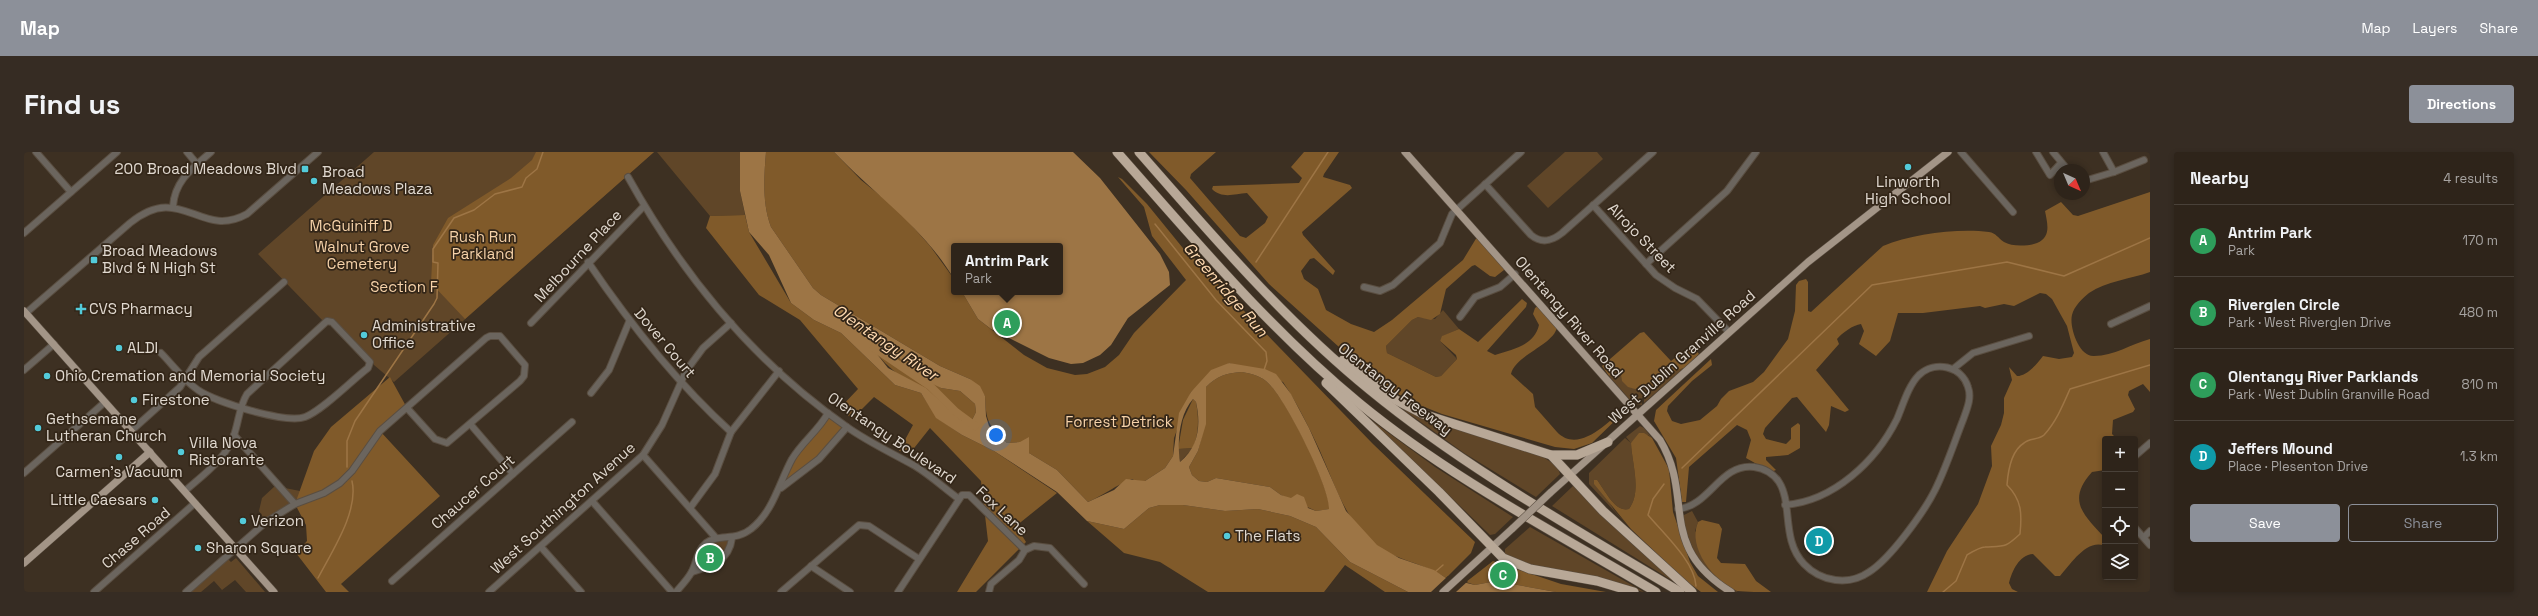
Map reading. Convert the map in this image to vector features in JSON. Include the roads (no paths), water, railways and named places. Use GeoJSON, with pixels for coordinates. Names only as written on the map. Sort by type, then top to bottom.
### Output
{"type":"FeatureCollection","features":[{"type":"Feature","properties":{"kind":"highway","name":"Olentangy Freeway"},"geometry":{"type":"LineString","coordinates":[[1117,152],[1233,283],[1298,350],[1360,404],[1435,461],[1485,493],[1656,592]]}},
{"type":"Feature","properties":{"kind":"highway","name":"Olentangy Freeway"},"geometry":{"type":"LineString","coordinates":[[1139,152],[1244,271],[1309,337],[1370,391],[1444,447],[1680,592]]}},
{"type":"Feature","properties":{"kind":"highway"},"geometry":{"type":"LineString","coordinates":[[1309,337],[1336,354],[1396,400],[1423,414],[1551,455],[1577,455],[1608,442]]}},
{"type":"Feature","properties":{"kind":"highway"},"geometry":{"type":"LineString","coordinates":[[1298,350],[1318,375],[1439,492],[1503,558],[1530,569],[1597,581],[1634,592]]}},
{"type":"Feature","properties":{"kind":"highway"},"geometry":{"type":"LineString","coordinates":[[1551,455],[1603,511],[1692,592]]}},
{"type":"Feature","properties":{"kind":"main road","name":"Olentangy River Road"},"geometry":{"type":"LineString","coordinates":[[1405,152],[1649,425],[1667,451],[1675,478],[1678,509],[1684,539],[1690,551],[1706,573],[1731,592]]}},
{"type":"Feature","properties":{"kind":"main road","name":"West Dublin Granville Road"},"geometry":{"type":"LineString","coordinates":[[1443,592],[1550,493],[1729,332],[1850,227],[1948,152]]}},
{"type":"Feature","properties":{"kind":"main road"},"geometry":{"type":"LineString","coordinates":[[25,312],[274,592]]}},
{"type":"Feature","properties":{"kind":"main road"},"geometry":{"type":"LineString","coordinates":[[24,563],[150,452]]}},
{"type":"Feature","properties":{"kind":"street"},"geometry":{"type":"LineString","coordinates":[[36,152],[71,192]]}},
{"type":"Feature","properties":{"kind":"street"},"geometry":{"type":"LineString","coordinates":[[24,233],[117,152]]}},
{"type":"Feature","properties":{"kind":"street"},"geometry":{"type":"LineString","coordinates":[[187,152],[198,164]]}},
{"type":"Feature","properties":{"kind":"street"},"geometry":{"type":"LineString","coordinates":[[173,206],[178,185],[211,152]]}},
{"type":"Feature","properties":{"kind":"street"},"geometry":{"type":"LineString","coordinates":[[25,312],[134,219],[156,209],[173,206],[212,221],[236,219],[247,214],[318,152]]}},
{"type":"Feature","properties":{"kind":"street"},"geometry":{"type":"LineString","coordinates":[[1364,287],[1380,291],[1393,285],[1440,243],[1448,219],[1457,209],[1521,152]]}},
{"type":"Feature","properties":{"kind":"street"},"geometry":{"type":"LineString","coordinates":[[1485,184],[1531,235],[1544,241],[1558,237],[1653,152]]}},
{"type":"Feature","properties":{"kind":"street"},"geometry":{"type":"LineString","coordinates":[[1646,264],[1727,191],[1756,152]]}},
{"type":"Feature","properties":{"kind":"street"},"geometry":{"type":"LineString","coordinates":[[1961,152],[2013,212]]}},
{"type":"Feature","properties":{"kind":"street"},"geometry":{"type":"LineString","coordinates":[[2036,152],[2050,175],[2061,163],[2053,152]]}},
{"type":"Feature","properties":{"kind":"street"},"geometry":{"type":"LineString","coordinates":[[2103,152],[2114,172]]}},
{"type":"Feature","properties":{"kind":"street"},"geometry":{"type":"LineString","coordinates":[[2090,179],[2114,172],[2144,160]]}},
{"type":"Feature","properties":{"kind":"street","name":"Olentangy Boulevard"},"geometry":{"type":"LineString","coordinates":[[628,177],[644,206],[688,271],[732,323],[779,372],[847,427],[916,467],[959,499]]}},
{"type":"Feature","properties":{"kind":"street","name":"Alrojo Street"},"geometry":{"type":"LineString","coordinates":[[1593,205],[1656,275],[1674,288],[1697,299],[1729,332]]}},
{"type":"Feature","properties":{"kind":"street","name":"Melbourne Place"},"geometry":{"type":"LineString","coordinates":[[531,324],[588,262],[644,206]]}},
{"type":"Feature","properties":{"kind":"street","name":"Dover Court"},"geometry":{"type":"LineString","coordinates":[[588,262],[629,322],[680,381],[731,432]]}},
{"type":"Feature","properties":{"kind":"street"},"geometry":{"type":"LineString","coordinates":[[1460,317],[1475,297],[1500,287],[1515,274]]}},
{"type":"Feature","properties":{"kind":"street"},"geometry":{"type":"LineString","coordinates":[[131,431],[170,398],[185,379],[199,357],[284,282]]}},
{"type":"Feature","properties":{"kind":"street"},"geometry":{"type":"LineString","coordinates":[[2111,324],[2150,306]]}},
{"type":"Feature","properties":{"kind":"street"},"geometry":{"type":"LineString","coordinates":[[161,353],[185,379],[203,394],[241,406],[289,419],[306,417],[370,365],[366,356],[332,322],[327,321],[253,388],[241,406],[234,435],[220,459],[185,491]]}},
{"type":"Feature","properties":{"kind":"street"},"geometry":{"type":"LineString","coordinates":[[591,392],[609,370],[629,322]]}},
{"type":"Feature","properties":{"kind":"street","name":"West Southington Avenue"},"geometry":{"type":"LineString","coordinates":[[489,592],[592,502],[643,455],[662,425],[680,381],[699,353],[732,323]]}},
{"type":"Feature","properties":{"kind":"street"},"geometry":{"type":"LineString","coordinates":[[186,592],[266,522],[295,504],[324,493],[346,478],[380,431],[486,338],[495,335],[500,336],[523,360],[526,370],[520,381],[471,425],[447,443],[435,439],[407,408]]}},
{"type":"Feature","properties":{"kind":"street"},"geometry":{"type":"LineString","coordinates":[[1953,369],[1973,353],[2029,336]]}},
{"type":"Feature","properties":{"kind":"street"},"geometry":{"type":"LineString","coordinates":[[24,370],[54,344]]}},
{"type":"Feature","properties":{"kind":"street"},"geometry":{"type":"LineString","coordinates":[[1678,509],[1696,504],[1726,476],[1743,467],[1755,467],[1772,475],[1780,483],[1785,505],[1796,553],[1810,570],[1821,576],[1842,581],[1853,579],[1870,572],[1898,543],[1921,513],[1935,490],[1970,397],[1968,387],[1963,378],[1953,369],[1942,367],[1930,368],[1919,375],[1882,443],[1850,476],[1822,495],[1806,501],[1785,505]]}},
{"type":"Feature","properties":{"kind":"street"},"geometry":{"type":"LineString","coordinates":[[690,508],[715,474],[731,432],[779,372]]}},
{"type":"Feature","properties":{"kind":"street"},"geometry":{"type":"LineString","coordinates":[[24,473],[106,402]]}},
{"type":"Feature","properties":{"kind":"street"},"geometry":{"type":"LineString","coordinates":[[676,592],[692,572],[699,550],[716,538],[732,538],[749,531],[760,522],[779,489],[793,458],[828,413]]}},
{"type":"Feature","properties":{"kind":"street","name":"Chaucer Court"},"geometry":{"type":"LineString","coordinates":[[392,581],[572,422]]}},
{"type":"Feature","properties":{"kind":"street"},"geometry":{"type":"LineString","coordinates":[[471,425],[513,474]]}},
{"type":"Feature","properties":{"kind":"street"},"geometry":{"type":"LineString","coordinates":[[779,489],[819,459],[847,427]]}},
{"type":"Feature","properties":{"kind":"street"},"geometry":{"type":"LineString","coordinates":[[234,435],[295,504]]}},
{"type":"Feature","properties":{"kind":"street"},"geometry":{"type":"LineString","coordinates":[[2138,453],[2150,443]]}},
{"type":"Feature","properties":{"kind":"street"},"geometry":{"type":"LineString","coordinates":[[643,455],[716,538]]}},
{"type":"Feature","properties":{"kind":"street","name":"Fox Lane"},"geometry":{"type":"LineString","coordinates":[[959,499],[962,495],[969,495],[1025,550],[1034,546],[1050,548],[1084,584]]}},
{"type":"Feature","properties":{"kind":"street"},"geometry":{"type":"LineString","coordinates":[[898,592],[959,499]]}},
{"type":"Feature","properties":{"kind":"street"},"geometry":{"type":"LineString","coordinates":[[592,502],[672,592]]}},
{"type":"Feature","properties":{"kind":"street","name":"Chase Road"},"geometry":{"type":"LineString","coordinates":[[94,592],[195,503]]}},
{"type":"Feature","properties":{"kind":"street"},"geometry":{"type":"LineString","coordinates":[[781,592],[854,528],[864,524],[919,558]]}},
{"type":"Feature","properties":{"kind":"street"},"geometry":{"type":"LineString","coordinates":[[2138,531],[2150,545]]}},
{"type":"Feature","properties":{"kind":"street"},"geometry":{"type":"LineString","coordinates":[[2144,537],[2150,531]]}},
{"type":"Feature","properties":{"kind":"street"},"geometry":{"type":"LineString","coordinates":[[692,572],[720,562],[728,554],[732,538]]}},
{"type":"Feature","properties":{"kind":"street"},"geometry":{"type":"LineString","coordinates":[[541,547],[581,592]]}},
{"type":"Feature","properties":{"kind":"street"},"geometry":{"type":"LineString","coordinates":[[989,591],[991,584],[1021,557],[1025,550]]}},
{"type":"Feature","properties":{"kind":"street"},"geometry":{"type":"LineString","coordinates":[[811,566],[850,592]]}},
{"type":"Feature","properties":{"kind":"water"},"geometry":{"type":"Polygon","coordinates":[[[740,152],[766,152],[764,180],[765,199],[771,227],[813,288],[821,295],[940,366],[970,379],[980,386],[985,396],[986,416],[989,426],[1007,443],[1020,442],[1029,437],[1029,453],[1057,470],[1088,502],[1114,490],[1126,479],[1145,481],[1165,468],[1173,456],[1179,413],[1191,392],[1211,370],[1229,363],[1265,369],[1276,374],[1291,394],[1309,428],[1346,511],[1377,545],[1399,558],[1434,570],[1446,578],[1475,585],[1496,581],[1556,592],[1408,592],[1350,562],[1316,527],[1290,516],[1258,509],[1225,511],[1183,505],[1160,505],[1149,508],[1124,529],[1087,521],[1057,492],[994,451],[962,435],[936,418],[921,393],[895,385],[841,333],[814,320],[791,303],[769,255],[749,232],[740,191],[740,152]],[[889,352],[877,354],[888,368],[926,388],[962,421],[972,420],[976,412],[975,404],[960,391],[941,388],[926,381],[907,369],[898,356],[889,352]],[[1242,372],[1226,374],[1214,380],[1206,387],[1206,424],[1198,451],[1189,467],[1192,475],[1199,481],[1207,482],[1216,478],[1270,487],[1281,495],[1291,498],[1297,494],[1304,497],[1308,508],[1316,511],[1329,509],[1327,498],[1315,464],[1286,407],[1266,381],[1260,377],[1242,372]],[[1193,399],[1188,405],[1180,429],[1180,462],[1191,449],[1197,435],[1198,410],[1196,402],[1193,399]]]}},
{"type":"Feature","properties":{"kind":"water"},"geometry":{"type":"Polygon","coordinates":[[[834,152],[1073,152],[1100,178],[1160,254],[1169,272],[1170,285],[1128,318],[1111,345],[1100,355],[1083,363],[1071,364],[1049,358],[991,329],[978,319],[964,295],[1063,295],[1063,243],[951,243],[951,274],[942,261],[913,227],[834,152]]]}},
{"type":"Feature","properties":{"kind":"waterway"},"geometry":{"type":"LineString","coordinates":[[347,467],[347,441],[355,421],[437,298],[438,263],[433,262],[433,249],[454,218],[474,210],[495,194],[522,187],[526,178],[537,169],[543,152]]}},
{"type":"Feature","properties":{"kind":"waterway"},"geometry":{"type":"LineString","coordinates":[[1256,262],[1328,152]]}},
{"type":"Feature","properties":{"kind":"waterway","name":"Greenridge Run"},"geometry":{"type":"LineString","coordinates":[[1155,224],[1216,300],[1266,352],[1267,361],[1264,370]]}},
{"type":"Feature","properties":{"kind":"waterway"},"geometry":{"type":"LineString","coordinates":[[1682,468],[1872,285],[2007,262],[2064,276],[2150,238]]}},
{"type":"Feature","properties":{"kind":"waterway","name":"Olentangy River"},"geometry":{"type":"LineString","coordinates":[[874,348],[930,386],[956,412],[975,426]]}},
{"type":"Feature","properties":{"kind":"waterway"},"geometry":{"type":"LineString","coordinates":[[1943,592],[1956,581],[1967,555],[1983,547],[1997,547],[2008,544],[2020,534],[2020,508],[2016,496],[2007,485],[2008,474],[2013,456],[2026,441],[2042,437],[2044,435],[2059,413],[2070,389],[2150,365]]}},
{"type":"Feature","properties":{"kind":"waterway"},"geometry":{"type":"LineString","coordinates":[[318,578],[337,543],[348,518],[352,505],[352,481]]}},
{"type":"Feature","properties":{"kind":"waterway"},"geometry":{"type":"LineString","coordinates":[[1664,484],[1653,499],[1648,515],[1670,539],[1684,558],[1690,567],[1696,586]]}},
{"type":"Feature","properties":{"kind":"waterway"},"geometry":{"type":"LineString","coordinates":[[1435,572],[1443,565]]}},
{"type":"Feature","properties":{"kind":"place","name":"Linworth High School"},"geometry":{"type":"Point","coordinates":[1908,167]}},
{"type":"Feature","properties":{"kind":"place","name":"200 Broad Meadows Blvd"},"geometry":{"type":"Point","coordinates":[305,169]}},
{"type":"Feature","properties":{"kind":"place","name":"Broad Meadows Plaza"},"geometry":{"type":"Point","coordinates":[314,181]}},
{"type":"Feature","properties":{"kind":"place","name":"Broad Meadows Blvd & N High St"},"geometry":{"type":"Point","coordinates":[94,260]}},
{"type":"Feature","properties":{"kind":"place","name":"CVS Pharmacy"},"geometry":{"type":"Point","coordinates":[81,309]}},
{"type":"Feature","properties":{"kind":"place","name":"Antrim Park"},"geometry":{"type":"Point","coordinates":[1007,323]}},
{"type":"Feature","properties":{"kind":"place","name":"Administrative Office"},"geometry":{"type":"Point","coordinates":[364,335]}},
{"type":"Feature","properties":{"kind":"place","name":"ALDI"},"geometry":{"type":"Point","coordinates":[119,348]}},
{"type":"Feature","properties":{"kind":"place","name":"Ohio Cremation and Memorial Society"},"geometry":{"type":"Point","coordinates":[47,376]}},
{"type":"Feature","properties":{"kind":"place","name":"Firestone"},"geometry":{"type":"Point","coordinates":[134,400]}},
{"type":"Feature","properties":{"kind":"place","name":"Gethsemane Lutheran Church"},"geometry":{"type":"Point","coordinates":[38,428]}},
{"type":"Feature","properties":{"kind":"place","name":"Villa Nova Ristorante"},"geometry":{"type":"Point","coordinates":[181,452]}},
{"type":"Feature","properties":{"kind":"place","name":"Carmen's Vacuum"},"geometry":{"type":"Point","coordinates":[119,457]}},
{"type":"Feature","properties":{"kind":"place","name":"Little Caesars"},"geometry":{"type":"Point","coordinates":[155,500]}},
{"type":"Feature","properties":{"kind":"place","name":"Verizon"},"geometry":{"type":"Point","coordinates":[243,521]}},
{"type":"Feature","properties":{"kind":"place","name":"The Flats"},"geometry":{"type":"Point","coordinates":[1227,536]}},
{"type":"Feature","properties":{"kind":"place","name":"Jeffers Mound"},"geometry":{"type":"Point","coordinates":[1819,541]}},
{"type":"Feature","properties":{"kind":"place","name":"Sharon Square"},"geometry":{"type":"Point","coordinates":[198,548]}},
{"type":"Feature","properties":{"kind":"place","name":"Riverglen Circle"},"geometry":{"type":"Point","coordinates":[710,558]}},
{"type":"Feature","properties":{"kind":"place","name":"Olentangy River Parklands"},"geometry":{"type":"Point","coordinates":[1503,575]}},
{"type":"Feature","properties":{"kind":"park label","name":"McGuiniff D"},"geometry":{"type":"Point","coordinates":[351,226]}},
{"type":"Feature","properties":{"kind":"park label","name":"Rush Run Parkland"},"geometry":{"type":"Point","coordinates":[483,246]}},
{"type":"Feature","properties":{"kind":"park label","name":"Walnut Grove Cemetery"},"geometry":{"type":"Point","coordinates":[362,256]}},
{"type":"Feature","properties":{"kind":"park label","name":"Section F"},"geometry":{"type":"Point","coordinates":[404,287]}},
{"type":"Feature","properties":{"kind":"park label","name":"Forrest Detrick"},"geometry":{"type":"Point","coordinates":[1119,422]}}]}
